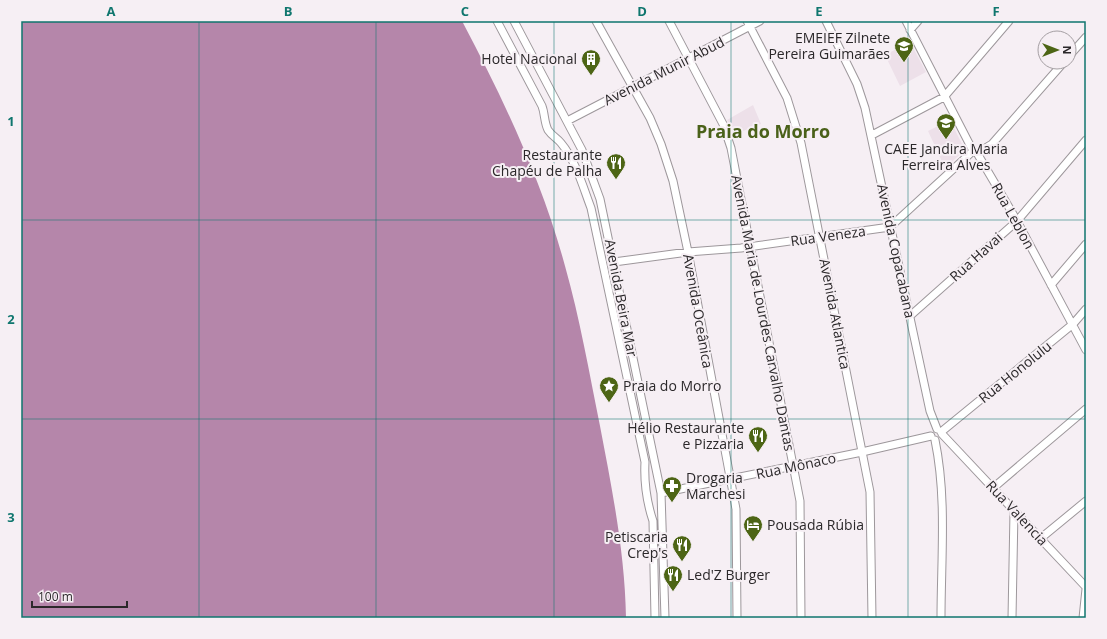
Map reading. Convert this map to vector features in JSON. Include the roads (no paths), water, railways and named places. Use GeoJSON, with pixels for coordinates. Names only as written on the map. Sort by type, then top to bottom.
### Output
{"type":"FeatureCollection","features":[{"type":"Feature","properties":{"kind":"street"},"geometry":{"type":"LineString","coordinates":[[497,21],[542,106],[544,121],[549,132],[561,142],[580,177],[591,208],[645,462],[644,474],[650,511],[654,521],[655,618]]}},
{"type":"Feature","properties":{"kind":"street","name":"Avenida Beira Mar"},"geometry":{"type":"LineString","coordinates":[[514,21],[567,120],[589,168],[600,199],[661,493],[665,618]]}},
{"type":"Feature","properties":{"kind":"street","name":"Avenida Oceânica"},"geometry":{"type":"LineString","coordinates":[[596,21],[650,118],[666,156],[688,252],[704,347],[732,479],[736,509],[738,618]]}},
{"type":"Feature","properties":{"kind":"street","name":"Avenida Maria de Lourdes Carvalho Dantas"},"geometry":{"type":"LineString","coordinates":[[669,21],[723,124],[730,148],[800,501],[802,618]]}},
{"type":"Feature","properties":{"kind":"street","name":"Avenida Munir Abud"},"geometry":{"type":"LineString","coordinates":[[567,120],[688,58],[748,24],[760,21]]}},
{"type":"Feature","properties":{"kind":"street","name":"Avenida Copacabana"},"geometry":{"type":"LineString","coordinates":[[826,21],[857,84],[872,135],[890,227],[932,417],[938,436],[941,498],[941,618]]}},
{"type":"Feature","properties":{"kind":"street","name":"Rua Leblon"},"geometry":{"type":"LineString","coordinates":[[906,21],[944,97],[1017,221],[1086,350]]}},
{"type":"Feature","properties":{"kind":"street"},"geometry":{"type":"LineString","coordinates":[[910,30],[918,21]]}},
{"type":"Feature","properties":{"kind":"street"},"geometry":{"type":"LineString","coordinates":[[872,135],[944,97],[1009,21]]}},
{"type":"Feature","properties":{"kind":"street","name":"Avenida Atlantica"},"geometry":{"type":"LineString","coordinates":[[748,24],[787,98],[795,120],[820,237],[870,492],[872,618]]}},
{"type":"Feature","properties":{"kind":"street"},"geometry":{"type":"LineString","coordinates":[[1077,47],[1086,36]]}},
{"type":"Feature","properties":{"kind":"street"},"geometry":{"type":"LineString","coordinates":[[890,227],[975,152],[992,144],[1057,70]]}},
{"type":"Feature","properties":{"kind":"street","name":"Rua Havai"},"geometry":{"type":"LineString","coordinates":[[910,316],[1017,221],[1086,140]]}},
{"type":"Feature","properties":{"kind":"street","name":"Rua Veneza"},"geometry":{"type":"LineString","coordinates":[[614,262],[688,252],[749,247],[890,227]]}},
{"type":"Feature","properties":{"kind":"street"},"geometry":{"type":"LineString","coordinates":[[1051,285],[1086,244]]}},
{"type":"Feature","properties":{"kind":"street","name":"Rua Honolulu"},"geometry":{"type":"LineString","coordinates":[[938,436],[1073,324],[1086,309]]}},
{"type":"Feature","properties":{"kind":"street"},"geometry":{"type":"LineString","coordinates":[[994,488],[1086,409]]}},
{"type":"Feature","properties":{"kind":"street","name":"Rua Mônaco"},"geometry":{"type":"LineString","coordinates":[[661,493],[938,436]]}},
{"type":"Feature","properties":{"kind":"street","name":"Rua Valencia"},"geometry":{"type":"LineString","coordinates":[[938,436],[994,488],[1086,588]]}},
{"type":"Feature","properties":{"kind":"street"},"geometry":{"type":"LineString","coordinates":[[1041,538],[1086,501]]}},
{"type":"Feature","properties":{"kind":"street"},"geometry":{"type":"LineString","coordinates":[[1012,618],[1014,511]]}},
{"type":"Feature","properties":{"kind":"street"},"geometry":{"type":"LineString","coordinates":[[1083,618],[1086,588]]}},
{"type":"Feature","properties":{"kind":"place","name":"EMEIEF Zilnete Pereira Guimarães"},"geometry":{"type":"Point","coordinates":[904,63]}},
{"type":"Feature","properties":{"kind":"place","name":"Hotel Nacional"},"geometry":{"type":"Point","coordinates":[591,76]}},
{"type":"Feature","properties":{"kind":"place","name":"CAEE Jandira Maria Ferreira Alves"},"geometry":{"type":"Point","coordinates":[946,140]}},
{"type":"Feature","properties":{"kind":"place","name":"Restaurante Chapéu de Palha"},"geometry":{"type":"Point","coordinates":[616,180]}},
{"type":"Feature","properties":{"kind":"place","name":"Praia do Morro"},"geometry":{"type":"Point","coordinates":[609,403]}},
{"type":"Feature","properties":{"kind":"place","name":"Hélio Restaurante e Pizzaria"},"geometry":{"type":"Point","coordinates":[758,453]}},
{"type":"Feature","properties":{"kind":"place","name":"Drogaria Marchesi"},"geometry":{"type":"Point","coordinates":[672,503]}},
{"type":"Feature","properties":{"kind":"place","name":"Pousada Rúbia"},"geometry":{"type":"Point","coordinates":[753,542]}},
{"type":"Feature","properties":{"kind":"place","name":"Petiscaria Crep's"},"geometry":{"type":"Point","coordinates":[682,562]}},
{"type":"Feature","properties":{"kind":"place","name":"Led'Z Burger"},"geometry":{"type":"Point","coordinates":[673,592]}},
{"type":"Feature","properties":{"kind":"district","name":"Praia do Morro"},"geometry":{"type":"Point","coordinates":[763,132]}}]}
